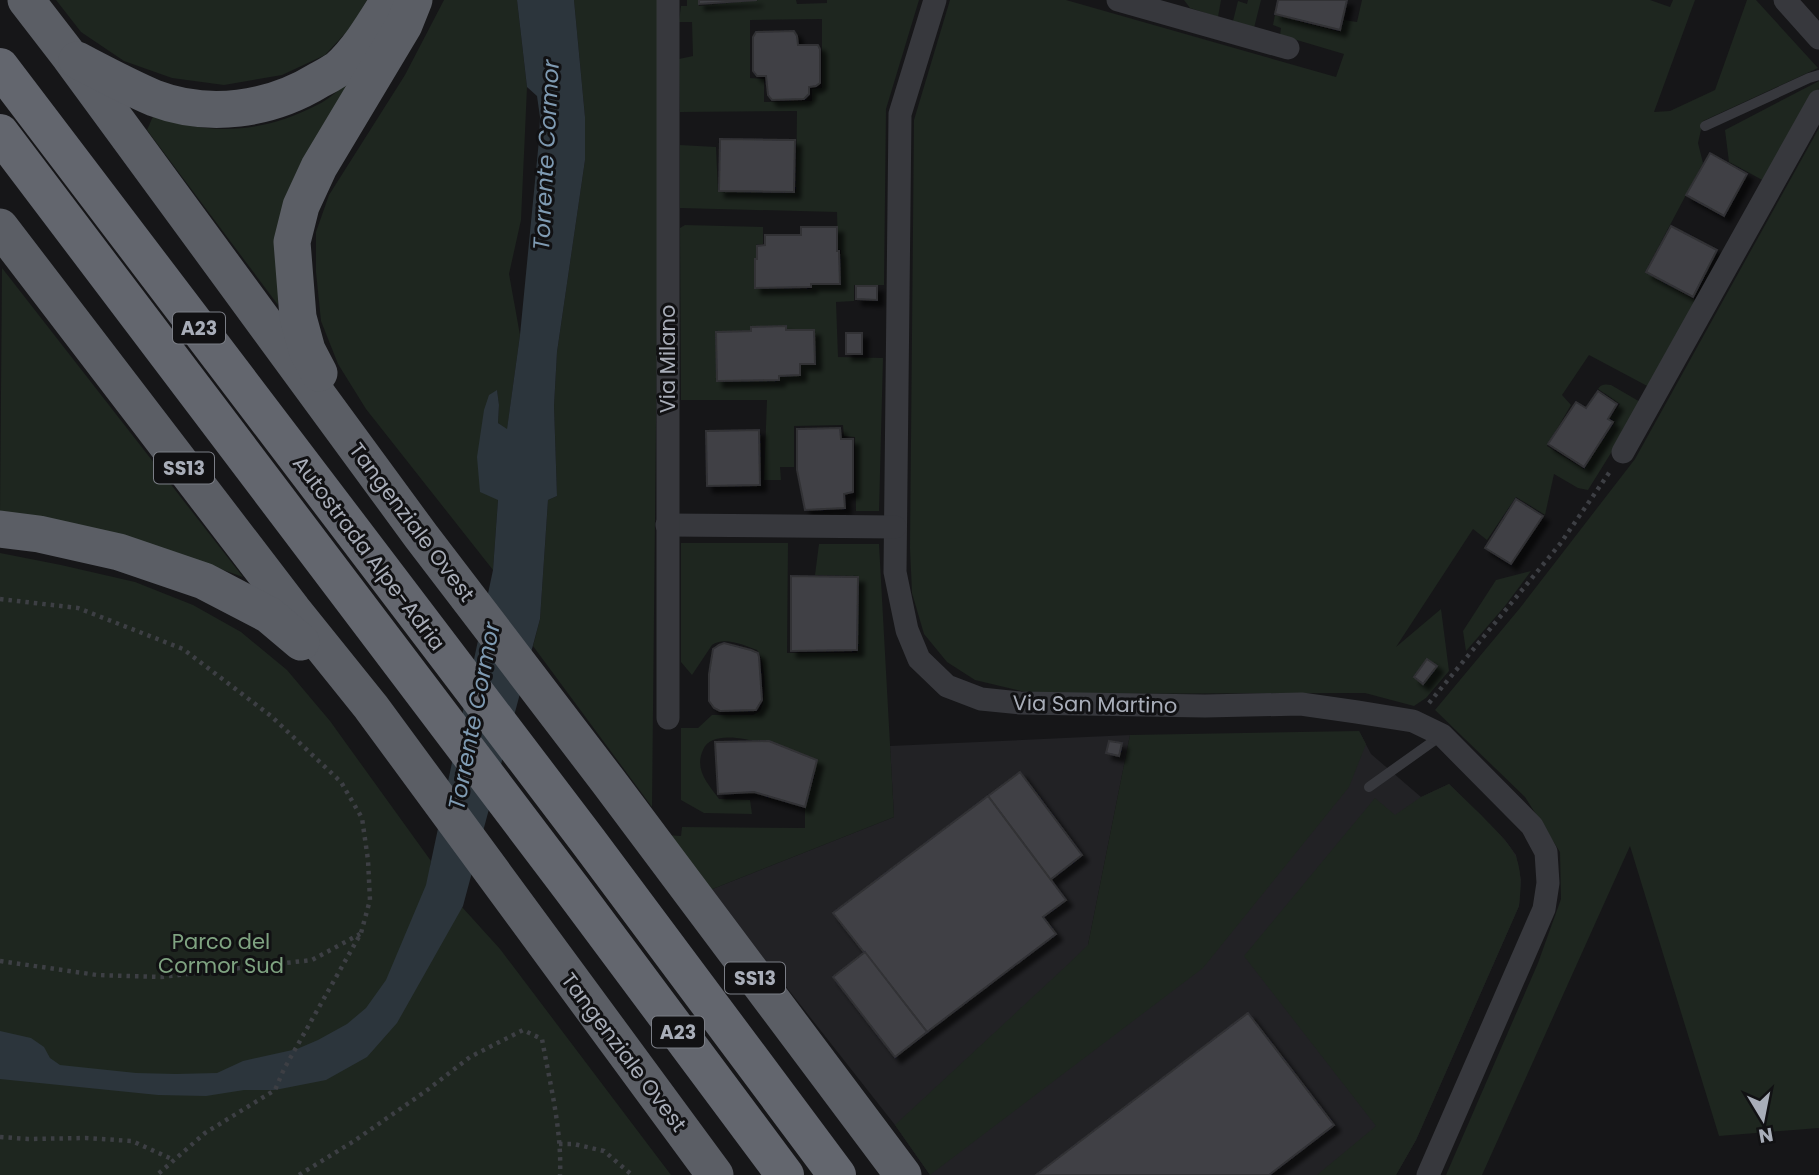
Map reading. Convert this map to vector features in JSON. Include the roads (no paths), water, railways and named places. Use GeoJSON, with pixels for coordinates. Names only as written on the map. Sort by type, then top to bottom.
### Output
{"type":"FeatureCollection","features":[{"type":"Feature","properties":{"kind":"highway","name":"Tangenziale Ovest"},"geometry":{"type":"LineString","coordinates":[[26,0],[421,536],[903,1175]]}},
{"type":"Feature","properties":{"kind":"highway"},"geometry":{"type":"LineString","coordinates":[[70,57],[156,99],[188,107],[220,111],[264,105],[299,92],[337,70],[364,40],[389,0]]}},
{"type":"Feature","properties":{"kind":"highway","name":"SS13"},"geometry":{"type":"LineString","coordinates":[[372,468],[307,350],[298,317],[292,242],[301,206],[319,167],[404,25],[414,0]]}},
{"type":"Feature","properties":{"kind":"highway","name":"Autostrada Alpe-Adria"},"geometry":{"type":"LineString","coordinates":[[0,67],[588,841],[837,1175]]}},
{"type":"Feature","properties":{"kind":"highway","name":"Autostrada Alpe-Adria"},"geometry":{"type":"LineString","coordinates":[[0,133],[785,1175]]}},
{"type":"Feature","properties":{"kind":"highway","name":"Tangenziale Ovest"},"geometry":{"type":"LineString","coordinates":[[0,227],[293,610],[371,707],[715,1175]]}},
{"type":"Feature","properties":{"kind":"highway"},"geometry":{"type":"LineString","coordinates":[[0,529],[39,534],[119,552],[204,581],[269,615],[371,707]]}},
{"type":"Feature","properties":{"kind":"street","name":"Via Milano"},"geometry":{"type":"LineString","coordinates":[[668,0],[668,718]]}},
{"type":"Feature","properties":{"kind":"street","name":"Via San Martino"},"geometry":{"type":"LineString","coordinates":[[934,0],[900,114],[895,572],[907,630],[919,659],[947,686],[981,699],[1020,704],[1301,704],[1413,722],[1442,735],[1532,826],[1546,852],[1548,883],[1544,909],[1428,1175]]}},
{"type":"Feature","properties":{"kind":"street"},"geometry":{"type":"LineString","coordinates":[[1118,0],[1164,6],[1288,48]]}},
{"type":"Feature","properties":{"kind":"street"},"geometry":{"type":"LineString","coordinates":[[1785,0],[1819,38]]}},
{"type":"Feature","properties":{"kind":"street"},"geometry":{"type":"LineString","coordinates":[[1623,452],[1819,101]]}},
{"type":"Feature","properties":{"kind":"street"},"geometry":{"type":"LineString","coordinates":[[667,525],[895,527]]}},
{"type":"Feature","properties":{"kind":"lane"},"geometry":{"type":"LineString","coordinates":[[1704,126],[1819,75]]}},
{"type":"Feature","properties":{"kind":"lane"},"geometry":{"type":"LineString","coordinates":[[1369,787],[1442,735]]}},
{"type":"Feature","properties":{"kind":"water","name":"Torrente Cormor"},"geometry":{"type":"Polygon","coordinates":[[[517,0],[574,0],[585,117],[585,160],[557,352],[554,406],[557,496],[548,500],[540,619],[463,906],[397,1023],[367,1057],[326,1080],[275,1090],[244,1090],[206,1096],[158,1095],[0,1079],[0,1031],[31,1038],[44,1047],[50,1058],[60,1065],[136,1073],[217,1073],[243,1061],[297,1049],[318,1040],[347,1024],[366,1008],[386,980],[426,885],[493,570],[498,500],[480,492],[477,457],[484,410],[489,395],[497,390],[498,423],[507,429],[520,335],[540,117],[537,96],[527,87],[517,0]]]}},
{"type":"Feature","properties":{"kind":"park label","name":"Parco del Cormor Sud"},"geometry":{"type":"Point","coordinates":[221,953]}}]}
